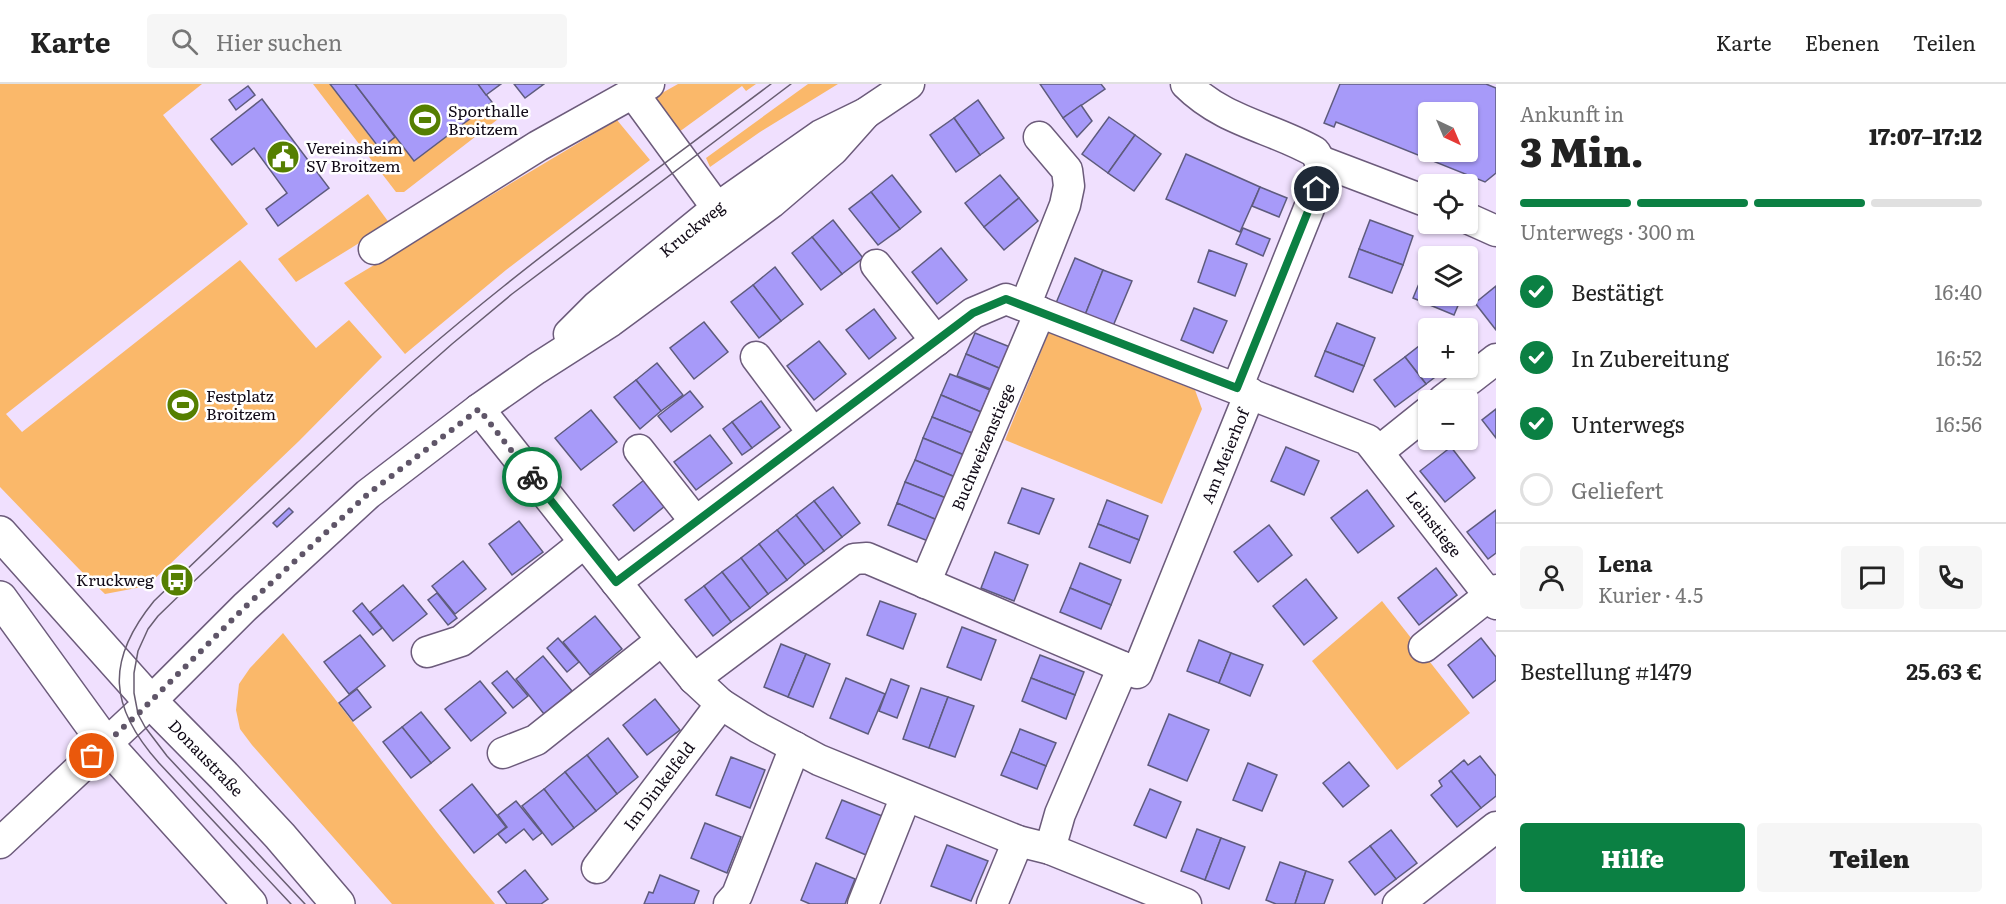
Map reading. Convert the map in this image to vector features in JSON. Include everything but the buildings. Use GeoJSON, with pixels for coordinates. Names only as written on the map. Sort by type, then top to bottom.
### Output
{"type":"FeatureCollection","features":[{"type":"Feature","properties":{"kind":"main road","name":"Donaustraße"},"geometry":{"type":"LineString","coordinates":[[0,533],[150,701],[272,827],[338,904]]}},
{"type":"Feature","properties":{"kind":"main road"},"geometry":{"type":"LineString","coordinates":[[0,598],[105,743],[250,904]]}},
{"type":"Feature","properties":{"kind":"street","name":"Kruckweg"},"geometry":{"type":"LineString","coordinates":[[0,843],[245,607],[368,494],[479,409],[536,369],[597,306],[725,219],[821,135],[866,113],[909,84]]}},
{"type":"Feature","properties":{"kind":"street"},"geometry":{"type":"LineString","coordinates":[[1186,84],[1209,103],[1250,126],[1315,152],[1320,161],[1418,198]]}},
{"type":"Feature","properties":{"kind":"street"},"geometry":{"type":"LineString","coordinates":[[374,249],[538,146],[641,88],[725,219]]}},
{"type":"Feature","properties":{"kind":"street","name":"Buchweizenstiege"},"geometry":{"type":"LineString","coordinates":[[925,583],[1032,309],[1065,205],[1069,186],[1066,170],[1039,137]]}},
{"type":"Feature","properties":{"kind":"street","name":"Am Meierhof"},"geometry":{"type":"LineString","coordinates":[[1123,667],[1137,673],[1250,393],[1237,388],[1320,181],[1320,161]]}},
{"type":"Feature","properties":{"kind":"street"},"geometry":{"type":"LineString","coordinates":[[1478,223],[1496,231]]}},
{"type":"Feature","properties":{"kind":"street"},"geometry":{"type":"LineString","coordinates":[[876,265],[936,341]]}},
{"type":"Feature","properties":{"kind":"street","name":"Leinstiege"},"geometry":{"type":"LineString","coordinates":[[616,582],[973,313],[1006,299],[1368,440],[1494,597],[1424,647]]}},
{"type":"Feature","properties":{"kind":"street"},"geometry":{"type":"LineString","coordinates":[[756,357],[813,433]]}},
{"type":"Feature","properties":{"kind":"street"},"geometry":{"type":"LineString","coordinates":[[1456,390],[1496,359]]}},
{"type":"Feature","properties":{"kind":"street"},"geometry":{"type":"LineString","coordinates":[[479,409],[662,640],[694,679],[721,704],[819,760],[1018,841],[1050,849],[1186,904]]}},
{"type":"Feature","properties":{"kind":"street"},"geometry":{"type":"LineString","coordinates":[[1378,452],[1418,420]]}},
{"type":"Feature","properties":{"kind":"street"},"geometry":{"type":"LineString","coordinates":[[639,450],[695,521]]}},
{"type":"Feature","properties":{"kind":"street"},"geometry":{"type":"LineString","coordinates":[[427,652],[461,641],[584,543]]}},
{"type":"Feature","properties":{"kind":"street"},"geometry":{"type":"LineString","coordinates":[[694,679],[854,559],[867,558],[1123,667],[1060,814],[1050,849]]}},
{"type":"Feature","properties":{"kind":"street"},"geometry":{"type":"LineString","coordinates":[[503,753],[536,740],[662,640]]}},
{"type":"Feature","properties":{"kind":"street","name":"Im Dinkelfeld"},"geometry":{"type":"LineString","coordinates":[[597,868],[721,704]]}},
{"type":"Feature","properties":{"kind":"street"},"geometry":{"type":"LineString","coordinates":[[729,904],[737,895],[795,747]]}},
{"type":"Feature","properties":{"kind":"street"},"geometry":{"type":"LineString","coordinates":[[863,904],[906,796]]}},
{"type":"Feature","properties":{"kind":"street"},"geometry":{"type":"LineString","coordinates":[[1398,904],[1496,827]]}},
{"type":"Feature","properties":{"kind":"street"},"geometry":{"type":"LineString","coordinates":[[992,904],[1018,841]]}},
{"type":"Feature","properties":{"kind":"shaded area"},"geometry":{"type":"Polygon","coordinates":[[[0,84],[202,84],[163,115],[248,224],[6,414],[22,432],[240,260],[316,348],[349,320],[382,357],[299,441],[147,586],[105,594],[0,487],[0,84]]]}},
{"type":"Feature","properties":{"kind":"shaded area"},"geometry":{"type":"Polygon","coordinates":[[[313,84],[330,84],[379,149],[395,137],[414,161],[492,102],[502,116],[404,192],[396,192],[313,84]]]}},
{"type":"Feature","properties":{"kind":"shaded area"},"geometry":{"type":"Polygon","coordinates":[[[678,84],[756,84],[746,91],[742,86],[679,132],[655,97],[678,84]]]}},
{"type":"Feature","properties":{"kind":"shaded area"},"geometry":{"type":"Polygon","coordinates":[[[808,84],[838,84],[760,132],[710,167],[706,158],[808,84]]]}},
{"type":"Feature","properties":{"kind":"shaded area"},"geometry":{"type":"Polygon","coordinates":[[[617,120],[650,160],[506,270],[405,354],[344,283],[617,120]]]}},
{"type":"Feature","properties":{"kind":"shaded area"},"geometry":{"type":"Polygon","coordinates":[[[368,194],[390,224],[296,282],[278,259],[368,194]]]}},
{"type":"Feature","properties":{"kind":"shaded area"},"geometry":{"type":"Polygon","coordinates":[[[1049,332],[1195,390],[1202,409],[1162,504],[1005,440],[1049,332]]]}},
{"type":"Feature","properties":{"kind":"shaded area"},"geometry":{"type":"Polygon","coordinates":[[[1382,601],[1470,713],[1397,770],[1312,661],[1382,601]]]}},
{"type":"Feature","properties":{"kind":"shaded area"},"geometry":{"type":"Polygon","coordinates":[[[283,633],[495,904],[392,904],[252,745],[240,729],[236,710],[239,684],[250,668],[283,633]]]}},
{"type":"Feature","properties":{"kind":"tram line"},"geometry":{"type":"LineString","coordinates":[[291,904],[159,763],[130,722],[119,684],[121,664],[127,644],[138,623],[154,601],[239,520],[413,361],[537,260],[771,84]]}},
{"type":"Feature","properties":{"kind":"tram line"},"geometry":{"type":"LineString","coordinates":[[305,904],[167,756],[145,727],[138,714],[134,693],[134,673],[138,651],[148,629],[190,585],[375,412],[452,344],[512,294],[791,84]]}},
{"type":"Feature","properties":{"kind":"way so far"},"geometry":{"type":"LineString","coordinates":[[92,756],[138,714],[245,607],[368,494],[479,409],[532,477]]}},
{"type":"Feature","properties":{"kind":"place","name":"Sporthalle Broitzem"},"geometry":{"type":"Point","coordinates":[425,120]}},
{"type":"Feature","properties":{"kind":"place","name":"Vereinsheim SV Broitzem"},"geometry":{"type":"Point","coordinates":[283,157]}},
{"type":"Feature","properties":{"kind":"place","name":"Festplatz Broitzem"},"geometry":{"type":"Point","coordinates":[183,405]}},
{"type":"Feature","properties":{"kind":"place","name":"Kruckweg"},"geometry":{"type":"Point","coordinates":[177,580]}},
{"type":"Feature","properties":{"kind":"route"},"geometry":{"type":"LineString","coordinates":[[532,477],[616,582],[973,313],[1006,299],[1237,388],[1317,189]]}}]}
